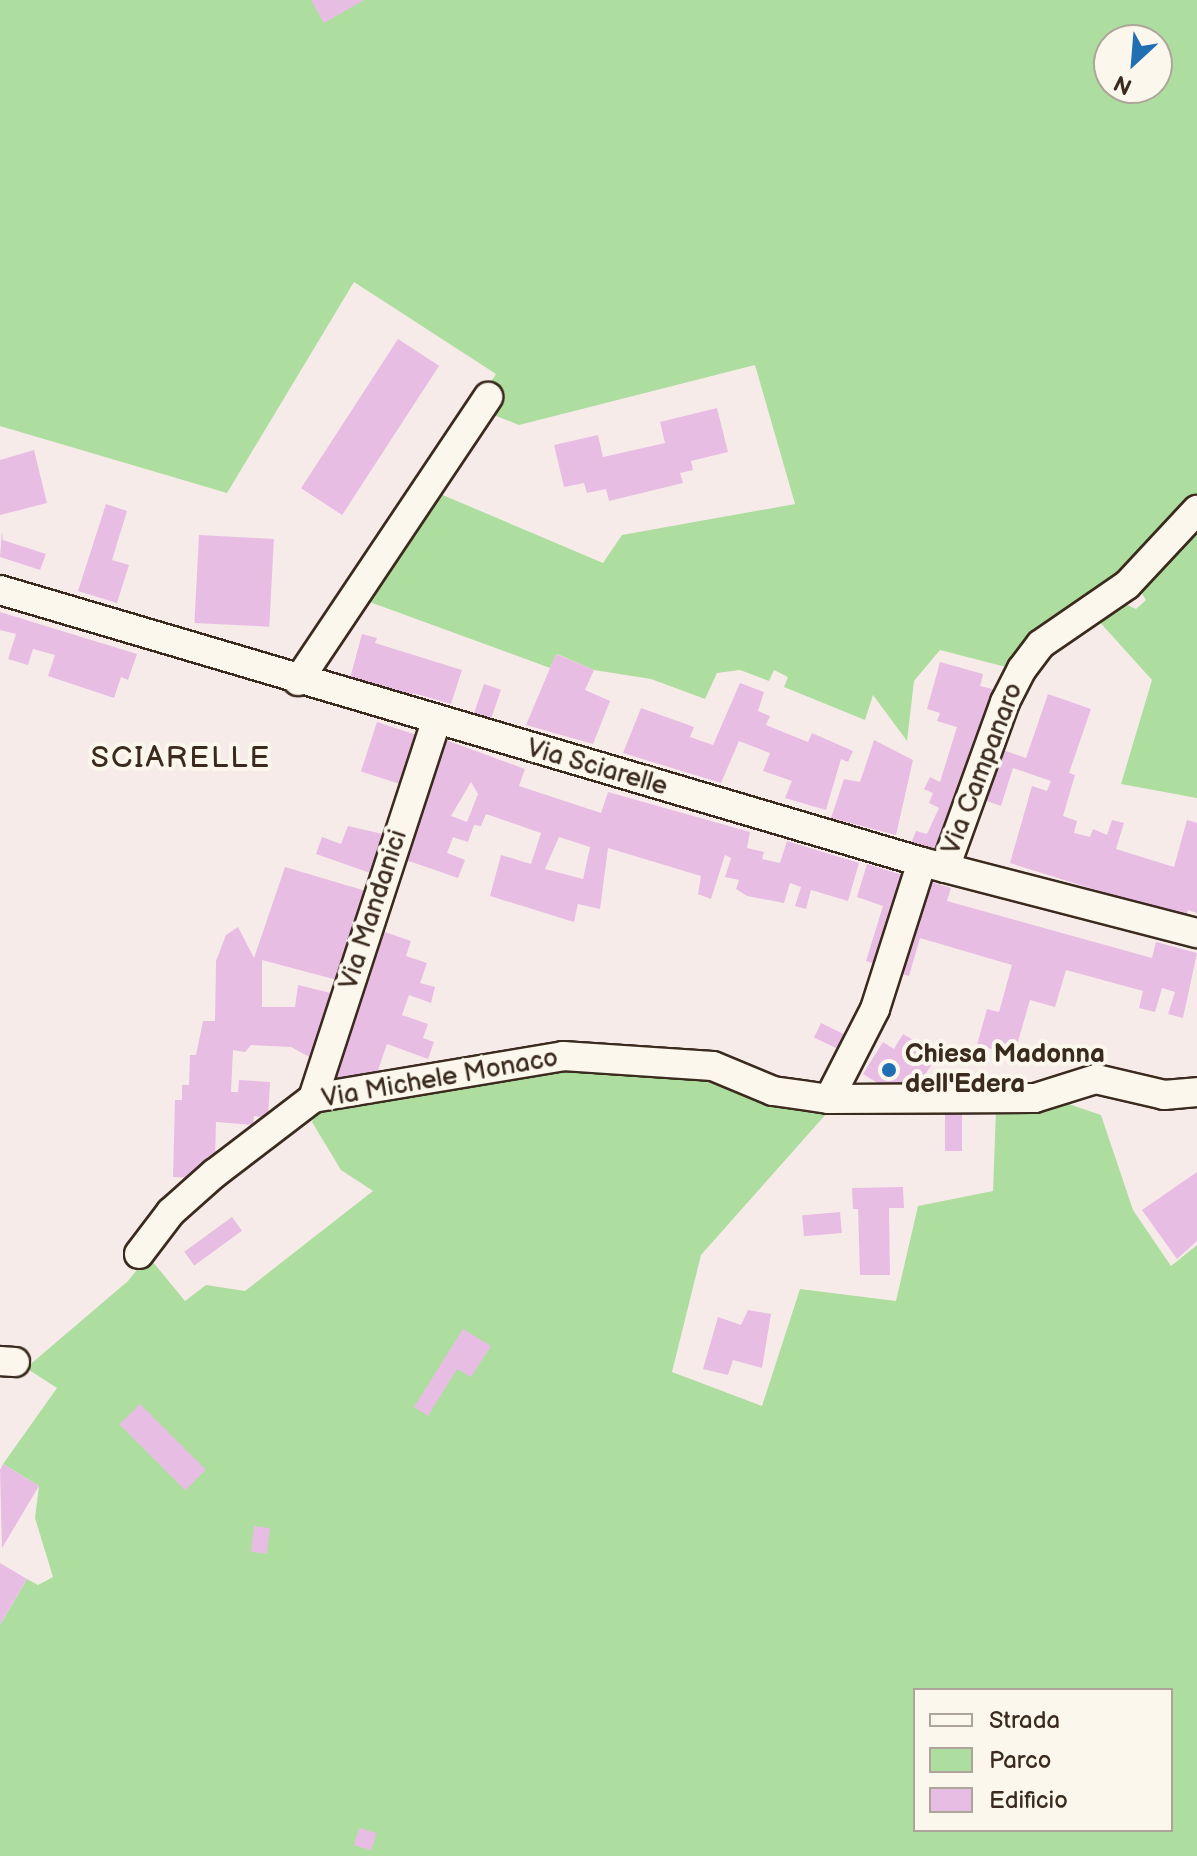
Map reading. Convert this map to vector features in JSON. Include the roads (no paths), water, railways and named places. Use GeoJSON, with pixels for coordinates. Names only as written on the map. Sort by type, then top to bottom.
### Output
{"type":"FeatureCollection","features":[{"type":"Feature","properties":{"kind":"street"},"geometry":{"type":"LineString","coordinates":[[298,681],[488,397]]}},
{"type":"Feature","properties":{"kind":"street","name":"Via Campanaro"},"geometry":{"type":"LineString","coordinates":[[933,865],[1022,669],[1041,644],[1127,585],[1197,510]]}},
{"type":"Feature","properties":{"kind":"street","name":"Via Sciarelle"},"geometry":{"type":"LineString","coordinates":[[0,590],[298,681],[933,865],[1197,933]]}},
{"type":"Feature","properties":{"kind":"street","name":"Via Mandanici"},"geometry":{"type":"LineString","coordinates":[[313,1098],[436,721]]}},
{"type":"Feature","properties":{"kind":"street"},"geometry":{"type":"LineString","coordinates":[[829,1099],[875,1009],[933,865]]}},
{"type":"Feature","properties":{"kind":"street","name":"Via Michele Monaco"},"geometry":{"type":"LineString","coordinates":[[139,1254],[171,1212],[215,1173],[313,1098],[563,1056],[713,1066],[773,1091],[829,1099],[1035,1098],[1096,1079],[1164,1095],[1197,1092]]}},
{"type":"Feature","properties":{"kind":"place","name":"Chiesa Madonna dell'Edera"},"geometry":{"type":"Point","coordinates":[889,1070]}},
{"type":"Feature","properties":{"kind":"district","name":"SCIARELLE"},"geometry":{"type":"Point","coordinates":[181,758]}}]}
